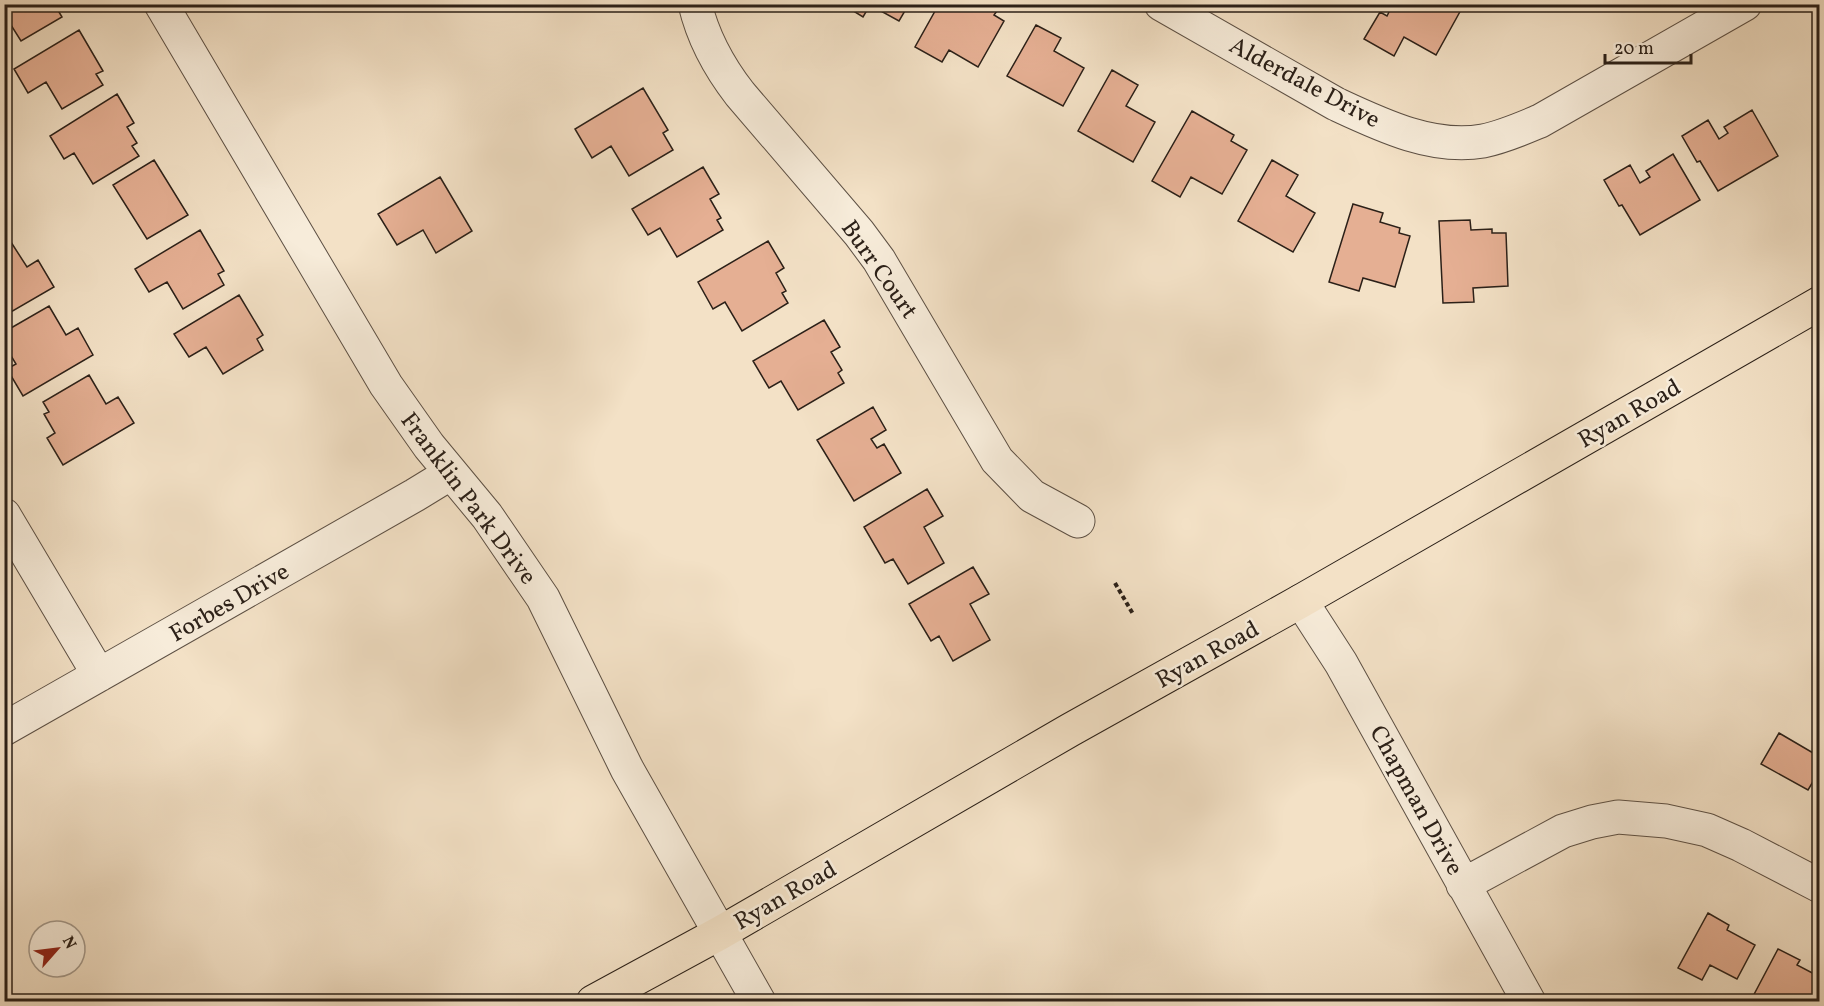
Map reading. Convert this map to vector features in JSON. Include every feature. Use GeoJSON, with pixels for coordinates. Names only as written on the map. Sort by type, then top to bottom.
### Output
{"type":"FeatureCollection","features":[{"type":"Feature","properties":{"kind":"main road","name":"Ryan Road"},"geometry":{"type":"LineString","coordinates":[[593,1002],[720,933],[1070,730],[1301,601],[1820,303]]}},
{"type":"Feature","properties":{"kind":"street","name":"Franklin Park Drive"},"geometry":{"type":"LineString","coordinates":[[161,4],[386,384],[429,446],[498,530],[543,598],[627,770],[759,1002]]}},
{"type":"Feature","properties":{"kind":"street","name":"Burr Court"},"geometry":{"type":"LineString","coordinates":[[695,4],[699,23],[722,71],[859,233],[879,260],[997,460],[1032,496],[1078,521]]}},
{"type":"Feature","properties":{"kind":"street","name":"Alderdale Drive"},"geometry":{"type":"LineString","coordinates":[[1161,4],[1346,109],[1405,132],[1453,143],[1482,141],[1509,135],[1540,121],[1745,4]]}},
{"type":"Feature","properties":{"kind":"street","name":"Forbes Drive"},"geometry":{"type":"LineString","coordinates":[[4,729],[415,495],[451,472]]}},
{"type":"Feature","properties":{"kind":"street"},"geometry":{"type":"LineString","coordinates":[[4,515],[99,675]]}},
{"type":"Feature","properties":{"kind":"street","name":"Chapman Drive"},"geometry":{"type":"LineString","coordinates":[[1301,601],[1341,663],[1528,1002]]}},
{"type":"Feature","properties":{"kind":"street"},"geometry":{"type":"LineString","coordinates":[[1463,885],[1563,831],[1618,817],[1666,821],[1707,830],[1820,886]]}},
{"type":"Feature","properties":{"kind":"path"},"geometry":{"type":"LineString","coordinates":[[1115,583],[1133,614]]}},
{"type":"Feature","properties":{"kind":"building"},"geometry":{"type":"Polygon","coordinates":[[[4,4],[59,4],[56,7],[62,17],[21,41],[4,14],[4,4]]]}},
{"type":"Feature","properties":{"kind":"building"},"geometry":{"type":"Polygon","coordinates":[[[842,4],[909,4],[899,21],[870,5],[863,17],[842,4]]]}},
{"type":"Feature","properties":{"kind":"building"},"geometry":{"type":"Polygon","coordinates":[[[939,4],[986,4],[997,11],[994,15],[1004,21],[978,67],[949,50],[942,62],[915,47],[939,4]]]}},
{"type":"Feature","properties":{"kind":"building"},"geometry":{"type":"Polygon","coordinates":[[[1393,4],[1456,4],[1462,8],[1436,55],[1404,37],[1394,56],[1364,39],[1380,12],[1387,16],[1393,4]]]}},
{"type":"Feature","properties":{"kind":"building"},"geometry":{"type":"Polygon","coordinates":[[[1036,25],[1061,38],[1054,51],[1084,68],[1063,106],[1007,76],[1036,25]]]}},
{"type":"Feature","properties":{"kind":"building"},"geometry":{"type":"Polygon","coordinates":[[[79,30],[103,71],[96,74],[103,85],[62,109],[46,82],[28,93],[14,69],[79,30]]]}},
{"type":"Feature","properties":{"kind":"building"},"geometry":{"type":"Polygon","coordinates":[[[1112,70],[1138,85],[1126,106],[1155,122],[1133,162],[1078,131],[1112,70]]]}},
{"type":"Feature","properties":{"kind":"building"},"geometry":{"type":"Polygon","coordinates":[[[643,88],[668,130],[663,133],[673,150],[629,176],[611,146],[592,158],[575,129],[643,88]]]}},
{"type":"Feature","properties":{"kind":"building"},"geometry":{"type":"Polygon","coordinates":[[[117,94],[134,123],[127,127],[137,143],[132,146],[139,156],[93,184],[74,153],[64,159],[50,136],[117,94]]]}},
{"type":"Feature","properties":{"kind":"building"},"geometry":{"type":"Polygon","coordinates":[[[1752,110],[1778,156],[1718,191],[1682,136],[1708,120],[1719,139],[1728,133],[1724,127],[1752,110]]]}},
{"type":"Feature","properties":{"kind":"building"},"geometry":{"type":"Polygon","coordinates":[[[1192,111],[1234,135],[1231,141],[1247,150],[1222,194],[1191,177],[1180,197],[1152,181],[1192,111]]]}},
{"type":"Feature","properties":{"kind":"building"},"geometry":{"type":"Polygon","coordinates":[[[1673,154],[1700,200],[1640,235],[1604,180],[1630,165],[1640,183],[1650,177],[1646,171],[1673,154]]]}},
{"type":"Feature","properties":{"kind":"building"},"geometry":{"type":"Polygon","coordinates":[[[154,160],[188,215],[147,239],[113,185],[154,160]]]}},
{"type":"Feature","properties":{"kind":"building"},"geometry":{"type":"Polygon","coordinates":[[[1272,160],[1298,175],[1286,196],[1315,213],[1293,252],[1238,221],[1272,160]]]}},
{"type":"Feature","properties":{"kind":"building"},"geometry":{"type":"Polygon","coordinates":[[[703,167],[719,194],[710,199],[721,218],[717,220],[723,230],[677,257],[660,228],[648,235],[632,209],[703,167]]]}},
{"type":"Feature","properties":{"kind":"building"},"geometry":{"type":"Polygon","coordinates":[[[440,177],[472,231],[436,253],[423,230],[397,245],[378,214],[440,177]]]}},
{"type":"Feature","properties":{"kind":"building"},"geometry":{"type":"Polygon","coordinates":[[[1353,204],[1383,213],[1380,222],[1400,228],[1399,233],[1410,236],[1395,287],[1363,278],[1359,291],[1329,282],[1353,204]]]}},
{"type":"Feature","properties":{"kind":"building"},"geometry":{"type":"Polygon","coordinates":[[[1470,220],[1471,230],[1492,229],[1492,233],[1506,233],[1508,286],[1473,288],[1474,302],[1443,303],[1439,221],[1470,220]]]}},
{"type":"Feature","properties":{"kind":"building"},"geometry":{"type":"Polygon","coordinates":[[[200,230],[224,271],[218,274],[224,285],[183,309],[167,282],[149,292],[135,269],[200,230]]]}},
{"type":"Feature","properties":{"kind":"building"},"geometry":{"type":"Polygon","coordinates":[[[9,239],[27,267],[38,260],[54,287],[4,316],[4,241],[9,239]]]}},
{"type":"Feature","properties":{"kind":"building"},"geometry":{"type":"Polygon","coordinates":[[[768,241],[784,268],[776,273],[786,291],[782,293],[788,303],[742,331],[725,302],[713,309],[698,282],[768,241]]]}},
{"type":"Feature","properties":{"kind":"building"},"geometry":{"type":"Polygon","coordinates":[[[239,295],[263,335],[257,339],[263,350],[223,374],[206,347],[189,357],[174,334],[239,295]]]}},
{"type":"Feature","properties":{"kind":"building"},"geometry":{"type":"Polygon","coordinates":[[[49,306],[66,335],[78,328],[93,355],[23,396],[7,369],[16,364],[5,346],[9,343],[4,332],[49,306]]]}},
{"type":"Feature","properties":{"kind":"building"},"geometry":{"type":"Polygon","coordinates":[[[824,320],[840,347],[831,352],[842,370],[838,373],[844,383],[798,410],[781,381],[769,388],[753,361],[824,320]]]}},
{"type":"Feature","properties":{"kind":"building"},"geometry":{"type":"Polygon","coordinates":[[[89,375],[106,404],[118,397],[134,423],[63,465],[47,438],[55,433],[44,414],[49,412],[43,402],[89,375]]]}},
{"type":"Feature","properties":{"kind":"building"},"geometry":{"type":"Polygon","coordinates":[[[873,407],[886,430],[871,439],[877,448],[884,444],[901,473],[854,501],[817,440],[873,407]]]}},
{"type":"Feature","properties":{"kind":"building"},"geometry":{"type":"Polygon","coordinates":[[[927,489],[943,516],[924,527],[944,563],[908,584],[893,559],[885,563],[864,527],[927,489]]]}},
{"type":"Feature","properties":{"kind":"building"},"geometry":{"type":"Polygon","coordinates":[[[973,567],[989,594],[970,604],[990,640],[953,661],[939,636],[931,641],[909,604],[973,567]]]}},
{"type":"Feature","properties":{"kind":"building"},"geometry":{"type":"Polygon","coordinates":[[[1779,733],[1820,757],[1820,770],[1808,790],[1761,764],[1779,733]]]}},
{"type":"Feature","properties":{"kind":"building"},"geometry":{"type":"Polygon","coordinates":[[[1708,913],[1729,925],[1727,930],[1755,945],[1737,979],[1710,965],[1702,980],[1678,968],[1708,913]]]}},
{"type":"Feature","properties":{"kind":"building"},"geometry":{"type":"Polygon","coordinates":[[[1778,949],[1800,960],[1797,965],[1820,977],[1820,992],[1815,1002],[1750,1002],[1778,949]]]}}]}
